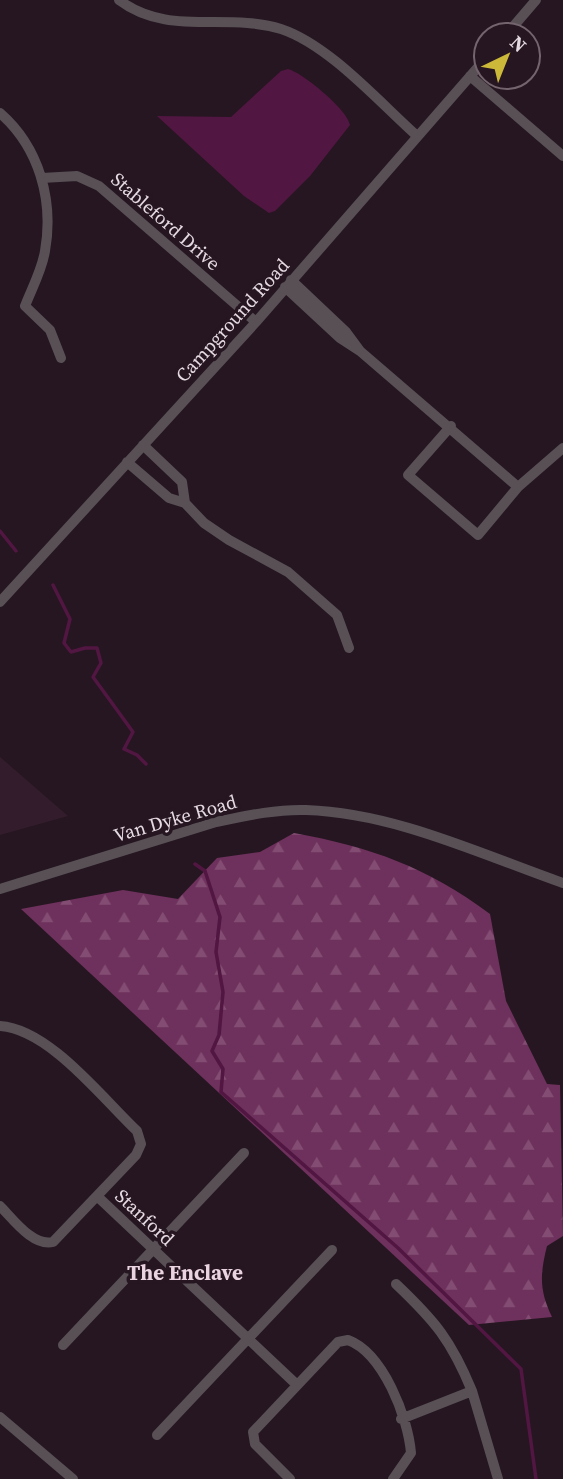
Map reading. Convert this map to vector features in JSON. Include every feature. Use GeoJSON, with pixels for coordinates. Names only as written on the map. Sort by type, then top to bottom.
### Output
{"type":"FeatureCollection","features":[{"type":"Feature","properties":{"kind":"street"},"geometry":{"type":"LineString","coordinates":[[118,0],[145,15],[168,21],[250,24],[292,34],[328,57],[416,135]]}},
{"type":"Feature","properties":{"kind":"street"},"geometry":{"type":"LineString","coordinates":[[518,21],[536,0]]}},
{"type":"Feature","properties":{"kind":"street","name":"Campground Road"},"geometry":{"type":"LineString","coordinates":[[0,602],[256,322],[472,74]]}},
{"type":"Feature","properties":{"kind":"street"},"geometry":{"type":"LineString","coordinates":[[470,76],[563,156]]}},
{"type":"Feature","properties":{"kind":"street"},"geometry":{"type":"LineString","coordinates":[[0,113],[27,145],[41,178],[48,212],[45,251],[25,306],[50,330],[61,358]]}},
{"type":"Feature","properties":{"kind":"street","name":"Stableford Drive"},"geometry":{"type":"LineString","coordinates":[[41,178],[77,176],[99,186],[256,322]]}},
{"type":"Feature","properties":{"kind":"street"},"geometry":{"type":"LineString","coordinates":[[288,284],[340,338],[360,351],[451,426],[518,487]]}},
{"type":"Feature","properties":{"kind":"street"},"geometry":{"type":"LineString","coordinates":[[451,426],[408,475],[478,535],[518,487],[548,459],[559,460],[563,448]]}},
{"type":"Feature","properties":{"kind":"street"},"geometry":{"type":"LineString","coordinates":[[143,445],[182,482],[185,503]]}},
{"type":"Feature","properties":{"kind":"street"},"geometry":{"type":"LineString","coordinates":[[127,462],[169,498],[185,503],[204,523],[229,541],[288,572],[337,614],[349,648]]}},
{"type":"Feature","properties":{"kind":"street","name":"Van Dyke Road"},"geometry":{"type":"LineString","coordinates":[[0,889],[216,822],[248,815],[303,810],[345,813],[391,823],[563,883]]}},
{"type":"Feature","properties":{"kind":"street","name":"Stanford"},"geometry":{"type":"LineString","coordinates":[[0,1026],[23,1030],[48,1046],[137,1131],[140,1150],[98,1197],[296,1384]]}},
{"type":"Feature","properties":{"kind":"street"},"geometry":{"type":"LineString","coordinates":[[63,1346],[244,1153]]}},
{"type":"Feature","properties":{"kind":"street"},"geometry":{"type":"LineString","coordinates":[[0,1206],[36,1240],[46,1244],[57,1240],[98,1197]]}},
{"type":"Feature","properties":{"kind":"street"},"geometry":{"type":"LineString","coordinates":[[157,1435],[332,1250]]}},
{"type":"Feature","properties":{"kind":"street"},"geometry":{"type":"LineString","coordinates":[[396,1284],[429,1316],[456,1351],[472,1391],[498,1479]]}},
{"type":"Feature","properties":{"kind":"street"},"geometry":{"type":"LineString","coordinates":[[290,1479],[253,1438],[257,1425],[338,1342],[348,1340],[369,1353],[386,1374],[401,1419],[411,1453],[393,1479]]}},
{"type":"Feature","properties":{"kind":"street"},"geometry":{"type":"LineString","coordinates":[[401,1419],[472,1391]]}},
{"type":"Feature","properties":{"kind":"street"},"geometry":{"type":"LineString","coordinates":[[0,1418],[73,1479]]}},
{"type":"Feature","properties":{"kind":"shaded area"},"geometry":{"type":"Polygon","coordinates":[[[288,69],[304,77],[324,93],[342,110],[350,125],[310,176],[275,211],[269,213],[244,196],[157,116],[231,117],[281,71],[288,69]]]}},
{"type":"Feature","properties":{"kind":"shaded area"},"geometry":{"type":"Polygon","coordinates":[[[0,757],[68,816],[0,835],[0,757]]]}},
{"type":"Feature","properties":{"kind":"green space"},"geometry":{"type":"Polygon","coordinates":[[[294,833],[348,845],[397,861],[444,883],[490,914],[506,1001],[547,1084],[560,1085],[563,1236],[547,1246],[542,1274],[543,1290],[552,1317],[469,1325],[21,909],[123,890],[178,899],[217,858],[260,852],[294,833]]]}},
{"type":"Feature","properties":{"kind":"waterway"},"geometry":{"type":"LineString","coordinates":[[0,531],[16,551]]}},
{"type":"Feature","properties":{"kind":"waterway"},"geometry":{"type":"LineString","coordinates":[[53,585],[70,619],[64,643],[71,652],[97,648],[101,663],[93,677],[133,732],[124,749],[137,755],[146,764]]}},
{"type":"Feature","properties":{"kind":"waterway"},"geometry":{"type":"LineString","coordinates":[[195,864],[205,871],[220,917],[216,952],[223,992],[219,1035],[212,1051],[223,1069],[221,1092],[398,1248],[521,1369],[536,1479]]}},
{"type":"Feature","properties":{"kind":"district","name":"The Enclave"},"geometry":{"type":"Point","coordinates":[185,1272]}}]}
